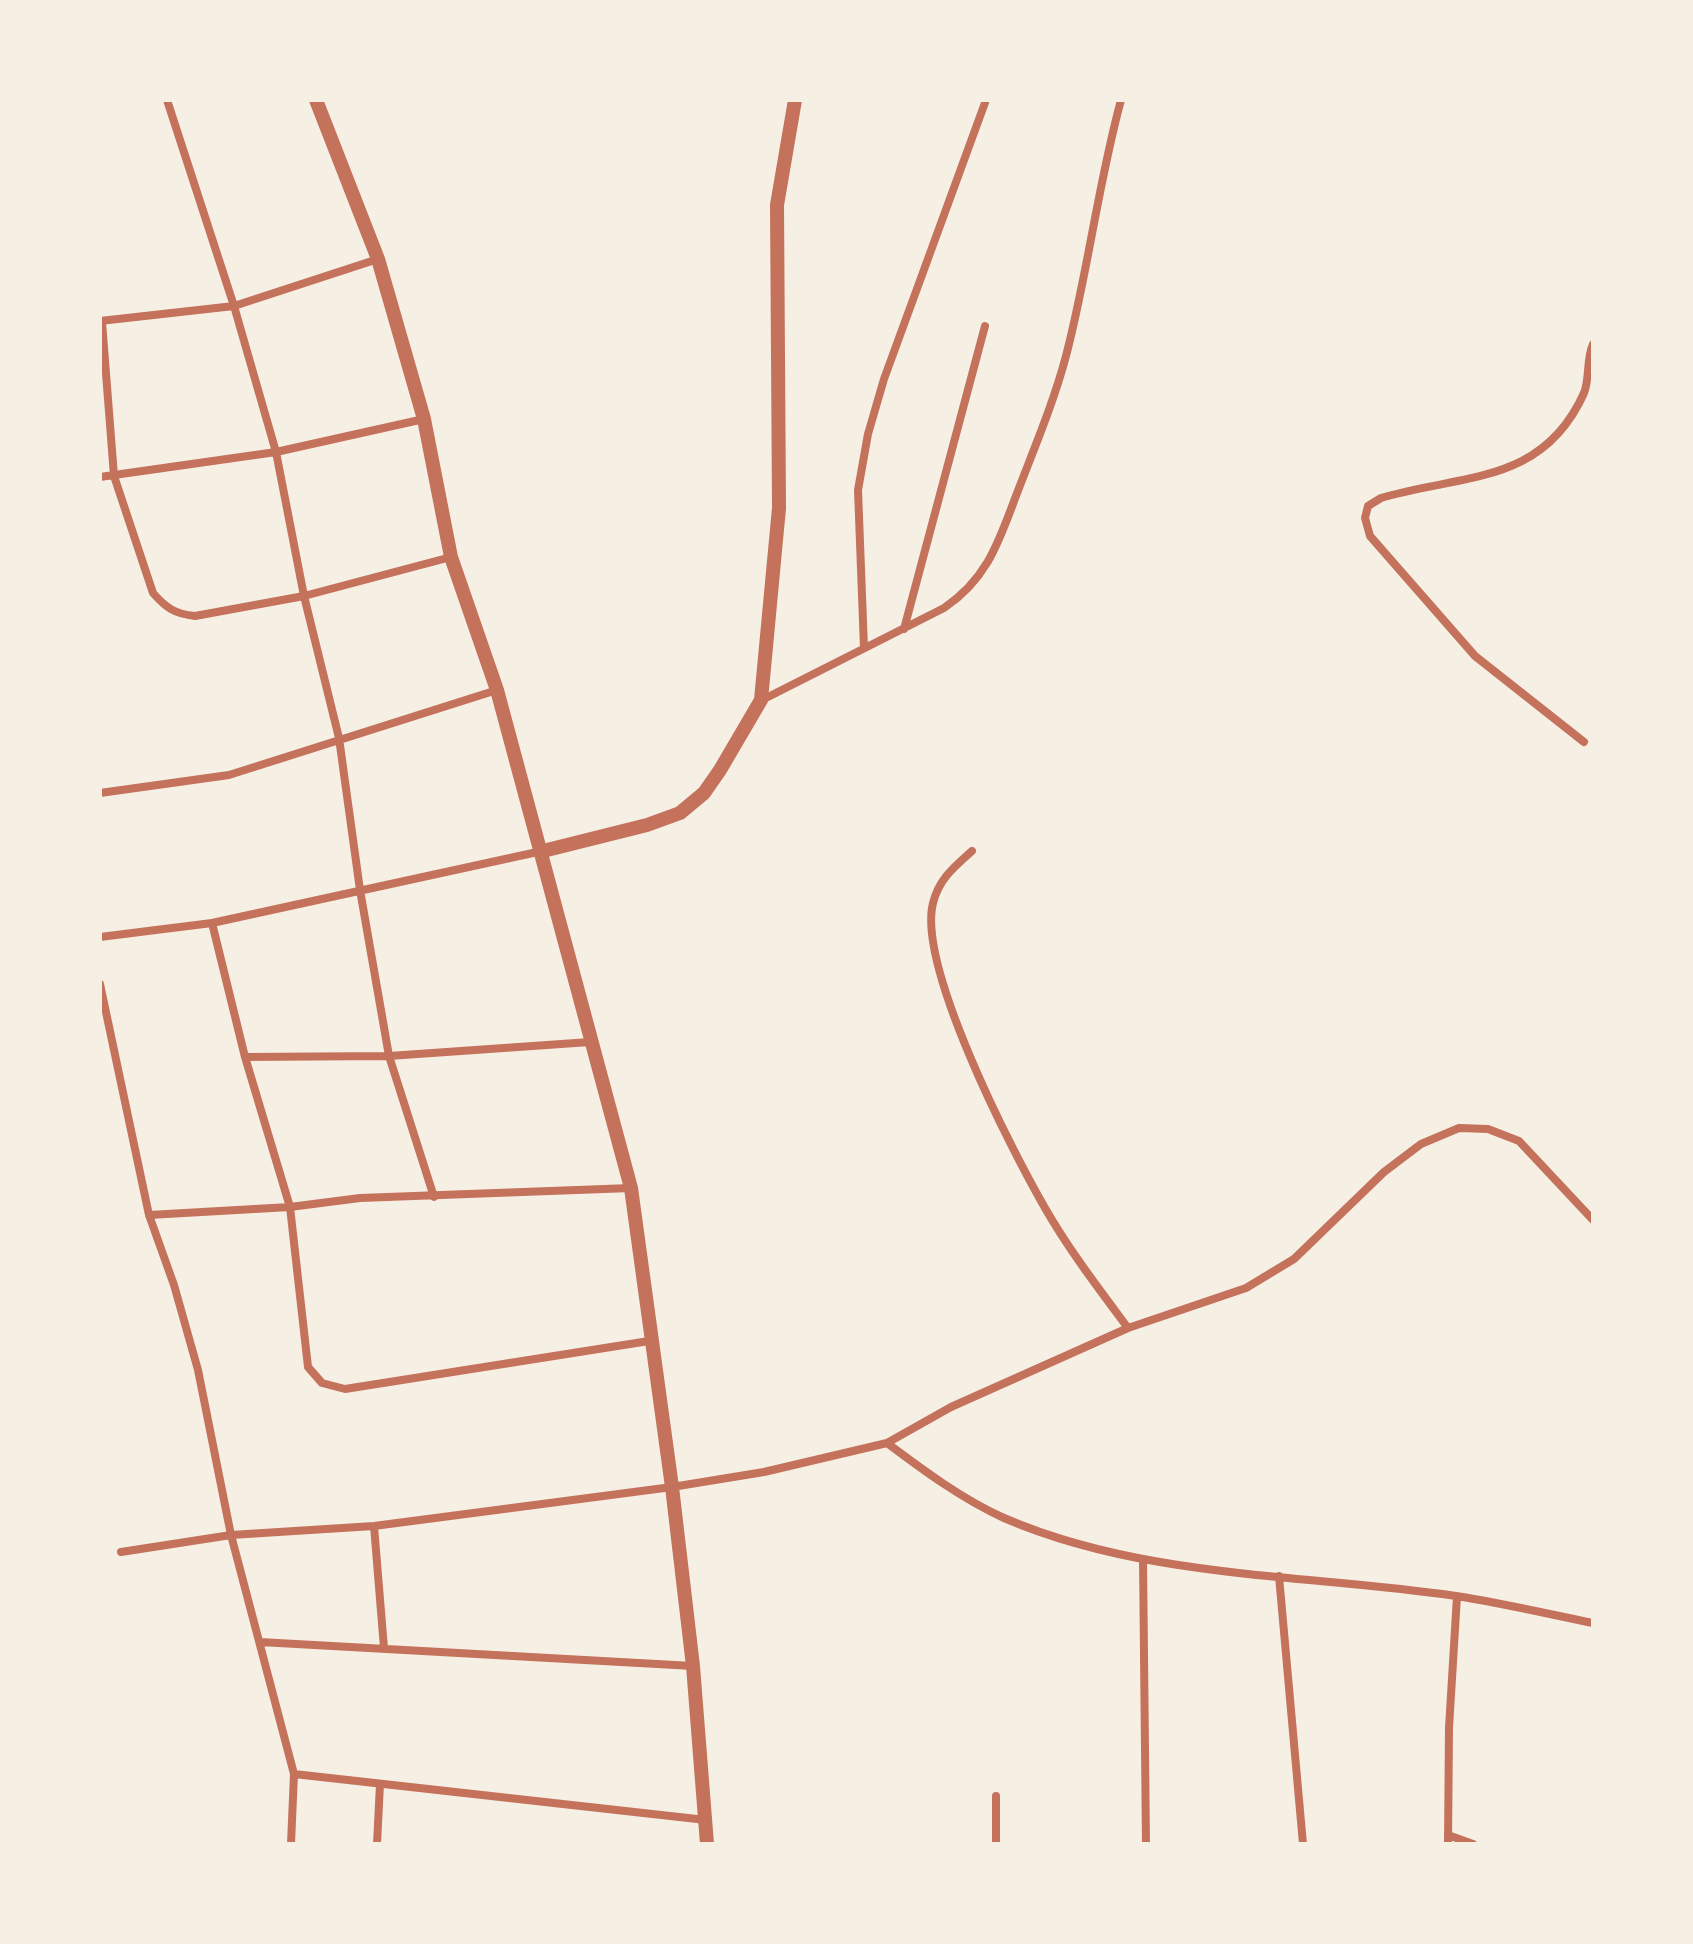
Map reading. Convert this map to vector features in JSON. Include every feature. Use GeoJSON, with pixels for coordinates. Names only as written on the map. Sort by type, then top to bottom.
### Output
{"type":"FeatureCollection","features":[{"type":"Feature","properties":{"kind":"street"},"geometry":{"type":"LineString","coordinates":[[167,100],[234,306],[276,452],[304,596],[339,738],[360,890],[389,1056],[434,1197]]}},
{"type":"Feature","properties":{"kind":"street"},"geometry":{"type":"LineString","coordinates":[[316,100],[378,259],[424,419],[451,557],[497,690],[543,851],[590,1042],[631,1188],[693,1666],[707,1844]]}},
{"type":"Feature","properties":{"kind":"street"},"geometry":{"type":"LineString","coordinates":[[100,937],[212,923],[543,851],[647,825],[680,813],[704,793],[761,700],[779,508],[777,205],[795,100]]}},
{"type":"Feature","properties":{"kind":"street"},"geometry":{"type":"LineString","coordinates":[[864,648],[858,490],[868,434],[884,379],[986,100]]}},
{"type":"Feature","properties":{"kind":"street"},"geometry":{"type":"LineString","coordinates":[[761,700],[961,597],[990,565],[1051,405],[1067,352],[1093,214],[1121,100]]}},
{"type":"Feature","properties":{"kind":"street"},"geometry":{"type":"LineString","coordinates":[[378,259],[234,306],[101,321],[114,476],[120,504],[153,593],[177,614],[195,616],[304,596],[451,557]]}},
{"type":"Feature","properties":{"kind":"street"},"geometry":{"type":"LineString","coordinates":[[904,629],[985,326]]}},
{"type":"Feature","properties":{"kind":"street"},"geometry":{"type":"LineString","coordinates":[[1584,742],[1475,656],[1370,536],[1365,518],[1368,506],[1381,498],[1494,475],[1535,454],[1555,435],[1585,391],[1593,344]]}},
{"type":"Feature","properties":{"kind":"street"},"geometry":{"type":"LineString","coordinates":[[100,477],[276,452],[424,419]]}},
{"type":"Feature","properties":{"kind":"street"},"geometry":{"type":"LineString","coordinates":[[100,793],[229,775],[497,690]]}},
{"type":"Feature","properties":{"kind":"street"},"geometry":{"type":"LineString","coordinates":[[972,851],[944,876],[932,905],[933,940],[944,995],[1045,1208],[1128,1328]]}},
{"type":"Feature","properties":{"kind":"street"},"geometry":{"type":"LineString","coordinates":[[212,923],[245,1057],[290,1207],[308,1367],[322,1383],[345,1389],[649,1341]]}},
{"type":"Feature","properties":{"kind":"street"},"geometry":{"type":"LineString","coordinates":[[100,984],[149,1215],[174,1285],[198,1370],[231,1535],[294,1774],[291,1844]]}},
{"type":"Feature","properties":{"kind":"street"},"geometry":{"type":"LineString","coordinates":[[245,1057],[389,1056],[590,1042]]}},
{"type":"Feature","properties":{"kind":"street"},"geometry":{"type":"LineString","coordinates":[[121,1552],[231,1535],[374,1526],[672,1487],[764,1472],[887,1443],[951,1407],[1128,1328],[1246,1288],[1294,1259],[1384,1172],[1421,1144],[1459,1128],[1488,1129],[1519,1141],[1593,1220]]}},
{"type":"Feature","properties":{"kind":"street"},"geometry":{"type":"LineString","coordinates":[[149,1215],[290,1207],[360,1198],[631,1188]]}},
{"type":"Feature","properties":{"kind":"street"},"geometry":{"type":"LineString","coordinates":[[887,1443],[918,1466],[1002,1517],[1055,1537],[1143,1559],[1457,1596],[1593,1623]]}},
{"type":"Feature","properties":{"kind":"street"},"geometry":{"type":"LineString","coordinates":[[374,1526],[384,1648]]}},
{"type":"Feature","properties":{"kind":"street"},"geometry":{"type":"LineString","coordinates":[[1143,1559],[1146,1844]]}},
{"type":"Feature","properties":{"kind":"street"},"geometry":{"type":"LineString","coordinates":[[1279,1576],[1303,1844]]}},
{"type":"Feature","properties":{"kind":"street"},"geometry":{"type":"LineString","coordinates":[[1457,1596],[1449,1728],[1448,1839],[1473,1844]]}},
{"type":"Feature","properties":{"kind":"street"},"geometry":{"type":"LineString","coordinates":[[260,1642],[693,1666]]}},
{"type":"Feature","properties":{"kind":"street"},"geometry":{"type":"LineString","coordinates":[[294,1774],[706,1820]]}},
{"type":"Feature","properties":{"kind":"street"},"geometry":{"type":"LineString","coordinates":[[377,1844],[380,1784]]}},
{"type":"Feature","properties":{"kind":"street"},"geometry":{"type":"LineString","coordinates":[[996,1796],[996,1844]]}}]}
